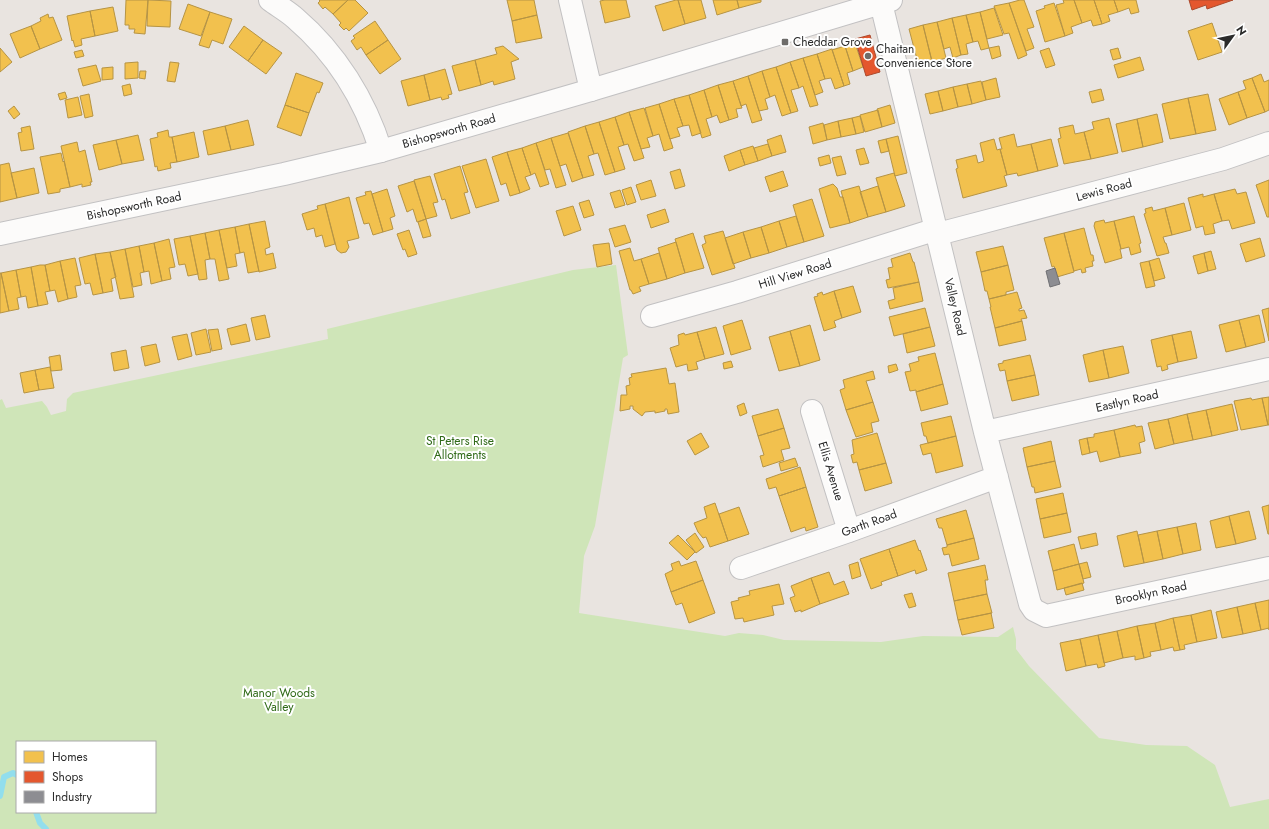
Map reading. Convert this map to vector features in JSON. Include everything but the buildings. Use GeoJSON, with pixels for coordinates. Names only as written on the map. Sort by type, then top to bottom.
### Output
{"type":"FeatureCollection","features":[{"type":"Feature","properties":{"kind":"street"},"geometry":{"type":"LineString","coordinates":[[270,0],[294,17],[322,43],[356,90],[376,132],[381,151]]}},
{"type":"Feature","properties":{"kind":"street"},"geometry":{"type":"LineString","coordinates":[[570,0],[591,90]]}},
{"type":"Feature","properties":{"kind":"street","name":"Bishopsworth Road"},"geometry":{"type":"LineString","coordinates":[[0,234],[284,174],[381,151],[591,90],[886,1]]}},
{"type":"Feature","properties":{"kind":"street","name":"Valley Road"},"geometry":{"type":"LineString","coordinates":[[886,1],[937,232],[985,432],[1030,604],[1034,610]]}},
{"type":"Feature","properties":{"kind":"street","name":"Lewis Road"},"geometry":{"type":"LineString","coordinates":[[937,232],[1223,159],[1269,143]]}},
{"type":"Feature","properties":{"kind":"street","name":"Hill View Road"},"geometry":{"type":"LineString","coordinates":[[652,316],[937,232]]}},
{"type":"Feature","properties":{"kind":"street","name":"Eastlyn Road"},"geometry":{"type":"LineString","coordinates":[[985,432],[1269,369]]}},
{"type":"Feature","properties":{"kind":"street","name":"Ellis Avenue"},"geometry":{"type":"LineString","coordinates":[[812,411],[849,531]]}},
{"type":"Feature","properties":{"kind":"street","name":"Garth Road"},"geometry":{"type":"LineString","coordinates":[[741,568],[849,531],[997,477]]}},
{"type":"Feature","properties":{"kind":"street","name":"Brooklyn Road"},"geometry":{"type":"LineString","coordinates":[[1034,610],[1046,616],[1269,568]]}},
{"type":"Feature","properties":{"kind":"green space","name":"Manor Woods Valley"},"geometry":{"type":"Polygon","coordinates":[[[616,265],[628,355],[623,358],[595,526],[584,556],[579,613],[725,636],[739,633],[763,635],[784,640],[881,642],[923,636],[998,637],[1013,627],[1016,639],[1016,649],[1029,666],[1099,738],[1146,745],[1187,746],[1215,765],[1230,807],[1269,799],[1269,829],[0,829],[0,400],[2,399],[6,408],[42,401],[51,415],[66,411],[67,399],[73,393],[328,339],[327,329],[573,270],[616,265]]]}},
{"type":"Feature","properties":{"kind":"waterway"},"geometry":{"type":"LineString","coordinates":[[0,796],[4,777],[13,773],[16,774]]}},
{"type":"Feature","properties":{"kind":"waterway"},"geometry":{"type":"LineString","coordinates":[[36,813],[40,823],[46,829]]}},
{"type":"Feature","properties":{"kind":"place","name":"Cheddar Grove"},"geometry":{"type":"Point","coordinates":[785,42]}},
{"type":"Feature","properties":{"kind":"place","name":"Chaitan Convenience Store"},"geometry":{"type":"Point","coordinates":[868,56]}},
{"type":"Feature","properties":{"kind":"park label","name":"St Peters Rise Allotments"},"geometry":{"type":"Point","coordinates":[460,448]}}]}
